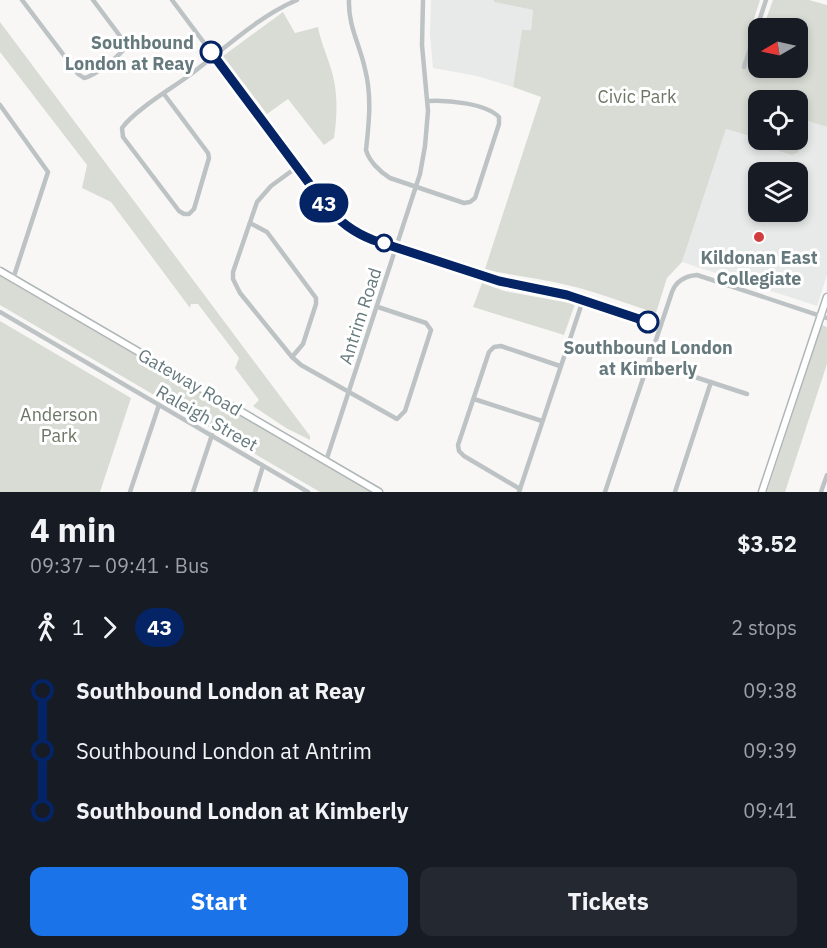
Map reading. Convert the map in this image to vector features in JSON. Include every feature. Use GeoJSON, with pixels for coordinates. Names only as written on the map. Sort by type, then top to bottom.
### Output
{"type":"FeatureCollection","features":[{"type":"Feature","properties":{"kind":"main road","name":"Gateway Road"},"geometry":{"type":"LineString","coordinates":[[0,271],[379,492]]}},
{"type":"Feature","properties":{"kind":"main road"},"geometry":{"type":"LineString","coordinates":[[762,492],[824,317],[827,297]]}},
{"type":"Feature","properties":{"kind":"street"},"geometry":{"type":"LineString","coordinates":[[22,0],[78,74],[84,78],[91,76],[123,52],[126,46],[93,0]]}},
{"type":"Feature","properties":{"kind":"street"},"geometry":{"type":"LineString","coordinates":[[164,94],[208,153],[209,158],[194,209],[189,214],[179,211],[121,132],[125,123],[271,14],[297,0]]}},
{"type":"Feature","properties":{"kind":"street"},"geometry":{"type":"LineString","coordinates":[[349,0],[351,28],[368,81],[370,114],[366,153],[385,175],[464,203],[473,201],[500,121],[499,117],[493,112],[459,101],[428,101]]}},
{"type":"Feature","properties":{"kind":"street","name":"Antrim Road"},"geometry":{"type":"LineString","coordinates":[[326,461],[398,246],[416,187],[425,146],[428,101],[422,45],[423,0]]}},
{"type":"Feature","properties":{"kind":"street"},"geometry":{"type":"LineString","coordinates":[[744,67],[766,0]]}},
{"type":"Feature","properties":{"kind":"street"},"geometry":{"type":"LineString","coordinates":[[175,1],[326,206],[341,223],[363,236],[499,281],[583,300],[660,326]]}},
{"type":"Feature","properties":{"kind":"street"},"geometry":{"type":"LineString","coordinates":[[0,105],[48,172],[13,279]]}},
{"type":"Feature","properties":{"kind":"street"},"geometry":{"type":"LineString","coordinates":[[297,167],[264,193],[257,202],[232,279],[240,293],[301,365],[397,419],[405,411],[430,330],[426,322],[378,307]]}},
{"type":"Feature","properties":{"kind":"street"},"geometry":{"type":"LineString","coordinates":[[250,223],[267,232],[316,298],[303,344],[292,357]]}},
{"type":"Feature","properties":{"kind":"street"},"geometry":{"type":"LineString","coordinates":[[607,492],[660,326],[678,282],[697,275],[824,317]]}},
{"type":"Feature","properties":{"kind":"street"},"geometry":{"type":"LineString","coordinates":[[560,366],[501,346],[494,347],[489,352],[458,445],[459,451],[520,490],[583,300]]}},
{"type":"Feature","properties":{"kind":"street","name":"Raleigh Street"},"geometry":{"type":"LineString","coordinates":[[0,312],[308,492]]}},
{"type":"Feature","properties":{"kind":"street"},"geometry":{"type":"LineString","coordinates":[[649,362],[747,394]]}},
{"type":"Feature","properties":{"kind":"street"},"geometry":{"type":"LineString","coordinates":[[675,492],[711,382]]}},
{"type":"Feature","properties":{"kind":"street"},"geometry":{"type":"LineString","coordinates":[[474,399],[542,421]]}},
{"type":"Feature","properties":{"kind":"street"},"geometry":{"type":"LineString","coordinates":[[130,492],[159,405]]}},
{"type":"Feature","properties":{"kind":"street"},"geometry":{"type":"LineString","coordinates":[[193,492],[212,435]]}},
{"type":"Feature","properties":{"kind":"street"},"geometry":{"type":"LineString","coordinates":[[255,492],[263,466]]}},
{"type":"Feature","properties":{"kind":"street"},"geometry":{"type":"LineString","coordinates":[[821,492],[827,475]]}},
{"type":"Feature","properties":{"kind":"shaded area"},"geometry":{"type":"Polygon","coordinates":[[[431,0],[494,0],[533,10],[531,31],[522,30],[513,87],[477,76],[433,68],[430,35],[431,0]]]}},
{"type":"Feature","properties":{"kind":"shaded area","name":"Kildonan East Collegiate"},"geometry":{"type":"Polygon","coordinates":[[[808,121],[827,127],[827,275],[817,306],[682,262],[726,129],[748,136],[748,150],[798,152],[799,150],[808,150],[808,121]]]}},
{"type":"Feature","properties":{"kind":"green space","name":"Civic Park"},"geometry":{"type":"Polygon","coordinates":[[[494,0],[760,0],[754,18],[748,18],[748,78],[808,78],[808,18],[767,18],[773,0],[809,0],[827,5],[827,127],[808,121],[808,90],[748,90],[748,136],[726,129],[682,262],[667,278],[656,313],[578,288],[485,269],[541,97],[513,87],[522,30],[531,30],[533,10],[494,2],[494,0]]]}},
{"type":"Feature","properties":{"kind":"green space"},"geometry":{"type":"Polygon","coordinates":[[[283,12],[295,33],[318,27],[336,91],[334,138],[324,145],[288,99],[267,114],[223,56],[283,12]]]}},
{"type":"Feature","properties":{"kind":"green space"},"geometry":{"type":"Polygon","coordinates":[[[0,22],[310,436],[310,440],[286,428],[253,406],[259,400],[235,368],[239,358],[198,304],[191,304],[190,308],[111,202],[82,188],[87,165],[0,52],[0,22]]]}},
{"type":"Feature","properties":{"kind":"green space","name":"Civic Park"},"geometry":{"type":"Polygon","coordinates":[[[777,150],[799,150],[792,155],[777,150]]]}},
{"type":"Feature","properties":{"kind":"green space"},"geometry":{"type":"Polygon","coordinates":[[[0,276],[372,492],[320,492],[0,305],[0,276]]]}},
{"type":"Feature","properties":{"kind":"green space"},"geometry":{"type":"Polygon","coordinates":[[[482,283],[504,291],[575,304],[564,335],[473,307],[482,283]]]}},
{"type":"Feature","properties":{"kind":"green space","name":"Anderson Park"},"geometry":{"type":"Polygon","coordinates":[[[0,321],[131,398],[100,492],[0,492],[0,321]]]}},
{"type":"Feature","properties":{"kind":"green space"},"geometry":{"type":"Polygon","coordinates":[[[822,325],[827,327],[827,364],[785,492],[767,492],[822,325]]]}},
{"type":"Feature","properties":{"kind":"bus line","name":"43"},"geometry":{"type":"LineString","coordinates":[[211,52],[326,206],[341,223],[354,232],[499,281],[567,295],[648,322]]}},
{"type":"Feature","properties":{"kind":"place","name":"Southbound London at Reay"},"geometry":{"type":"Point","coordinates":[211,52]}},
{"type":"Feature","properties":{"kind":"place","name":"Kildonan East Collegiate"},"geometry":{"type":"Point","coordinates":[759,237]}},
{"type":"Feature","properties":{"kind":"place","name":"Southbound London at Kimberly"},"geometry":{"type":"Point","coordinates":[648,322]}}]}
